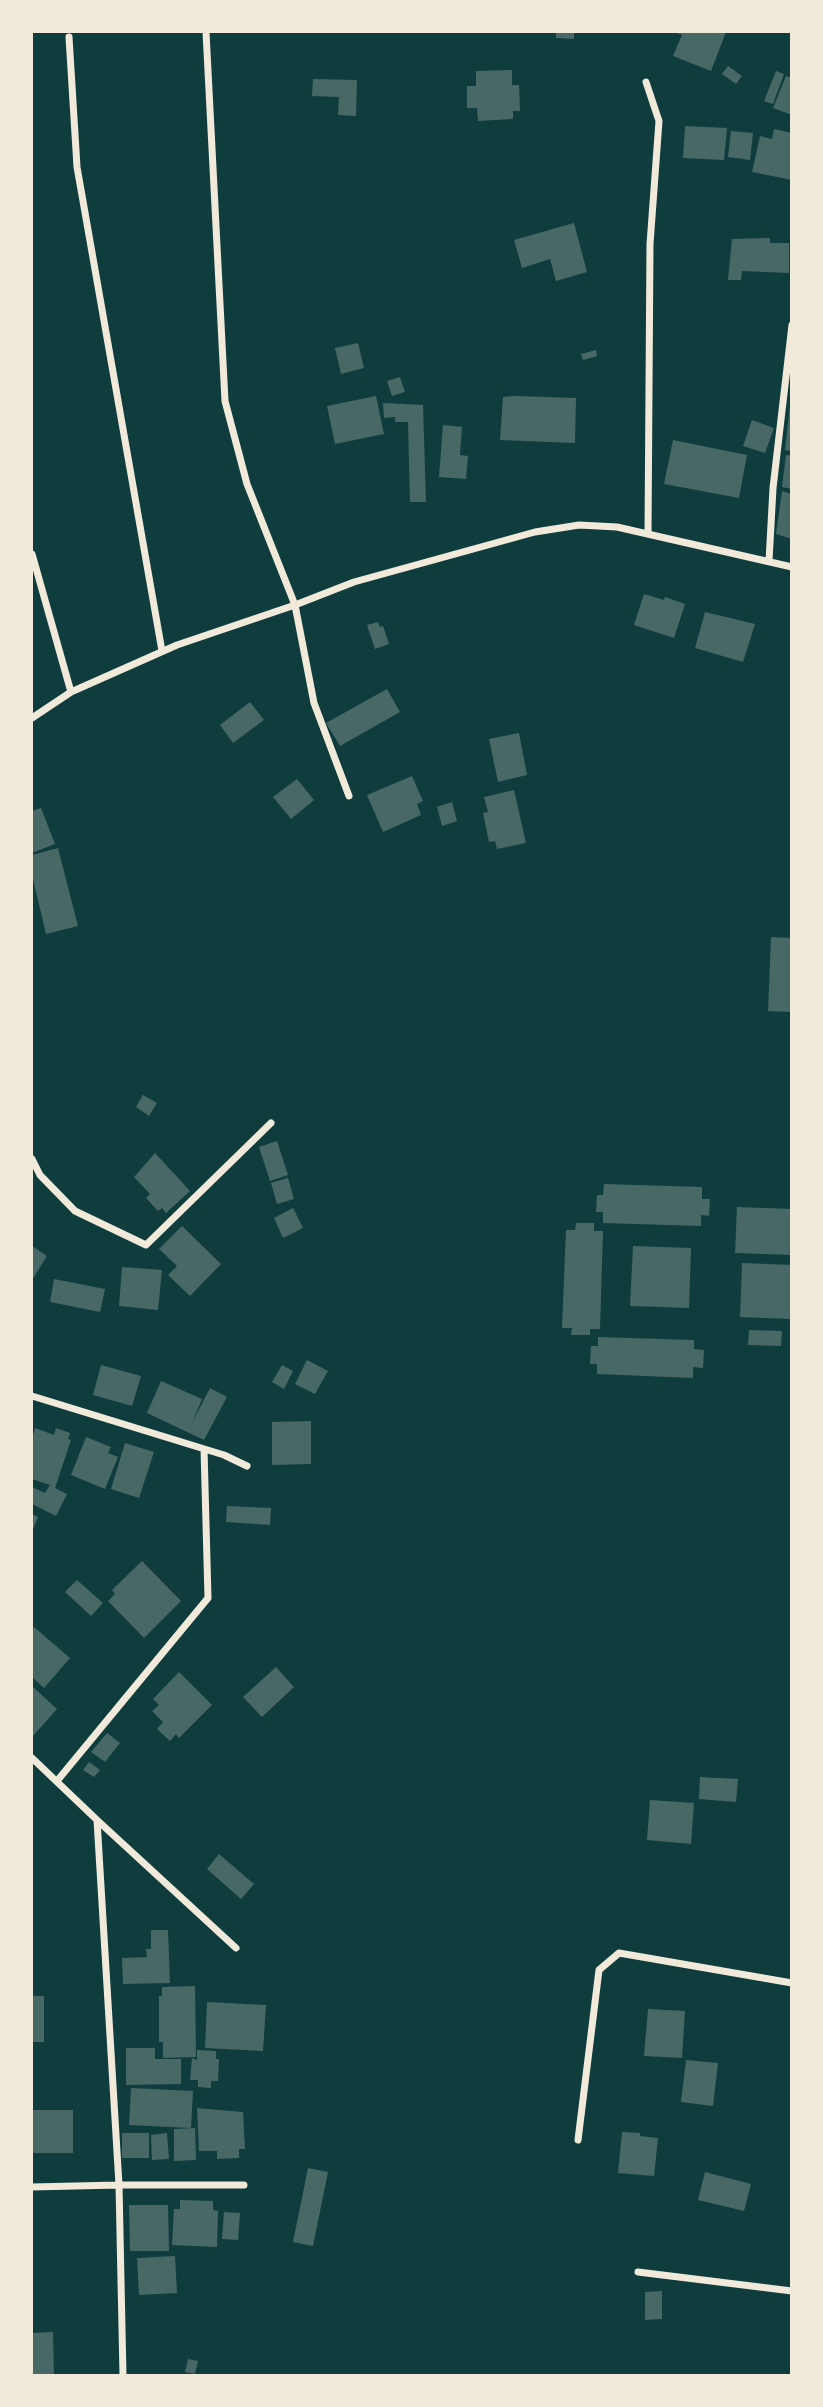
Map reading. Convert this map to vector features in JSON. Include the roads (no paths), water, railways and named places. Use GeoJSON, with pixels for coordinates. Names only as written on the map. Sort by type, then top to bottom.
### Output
{"type":"FeatureCollection","features":[{"type":"Feature","properties":{"kind":"street"},"geometry":{"type":"LineString","coordinates":[[206,32],[225,401],[247,484],[295,605],[314,703],[349,796]]}},
{"type":"Feature","properties":{"kind":"street"},"geometry":{"type":"LineString","coordinates":[[69,37],[77,167],[162,651]]}},
{"type":"Feature","properties":{"kind":"street"},"geometry":{"type":"LineString","coordinates":[[646,82],[659,121],[650,244],[648,534]]}},
{"type":"Feature","properties":{"kind":"street"},"geometry":{"type":"LineString","coordinates":[[769,561],[773,488],[792,325]]}},
{"type":"Feature","properties":{"kind":"street"},"geometry":{"type":"LineString","coordinates":[[32,718],[71,692],[162,651],[354,582],[535,532],[579,525],[617,527],[792,567]]}},
{"type":"Feature","properties":{"kind":"street"},"geometry":{"type":"LineString","coordinates":[[32,554],[71,692]]}},
{"type":"Feature","properties":{"kind":"street"},"geometry":{"type":"LineString","coordinates":[[32,1159],[40,1175],[75,1212],[146,1245],[271,1123]]}},
{"type":"Feature","properties":{"kind":"street"},"geometry":{"type":"LineString","coordinates":[[32,1396],[204,1449],[247,1466]]}},
{"type":"Feature","properties":{"kind":"street"},"geometry":{"type":"LineString","coordinates":[[57,1781],[208,1598],[204,1449]]}},
{"type":"Feature","properties":{"kind":"street"},"geometry":{"type":"LineString","coordinates":[[32,1758],[236,1948]]}},
{"type":"Feature","properties":{"kind":"street"},"geometry":{"type":"LineString","coordinates":[[97,1820],[120,2185],[123,2375]]}},
{"type":"Feature","properties":{"kind":"street"},"geometry":{"type":"LineString","coordinates":[[578,2140],[599,1970],[619,1953],[792,1983]]}},
{"type":"Feature","properties":{"kind":"street"},"geometry":{"type":"LineString","coordinates":[[32,2187],[244,2185]]}},
{"type":"Feature","properties":{"kind":"street"},"geometry":{"type":"LineString","coordinates":[[638,2272],[792,2291]]}}]}
